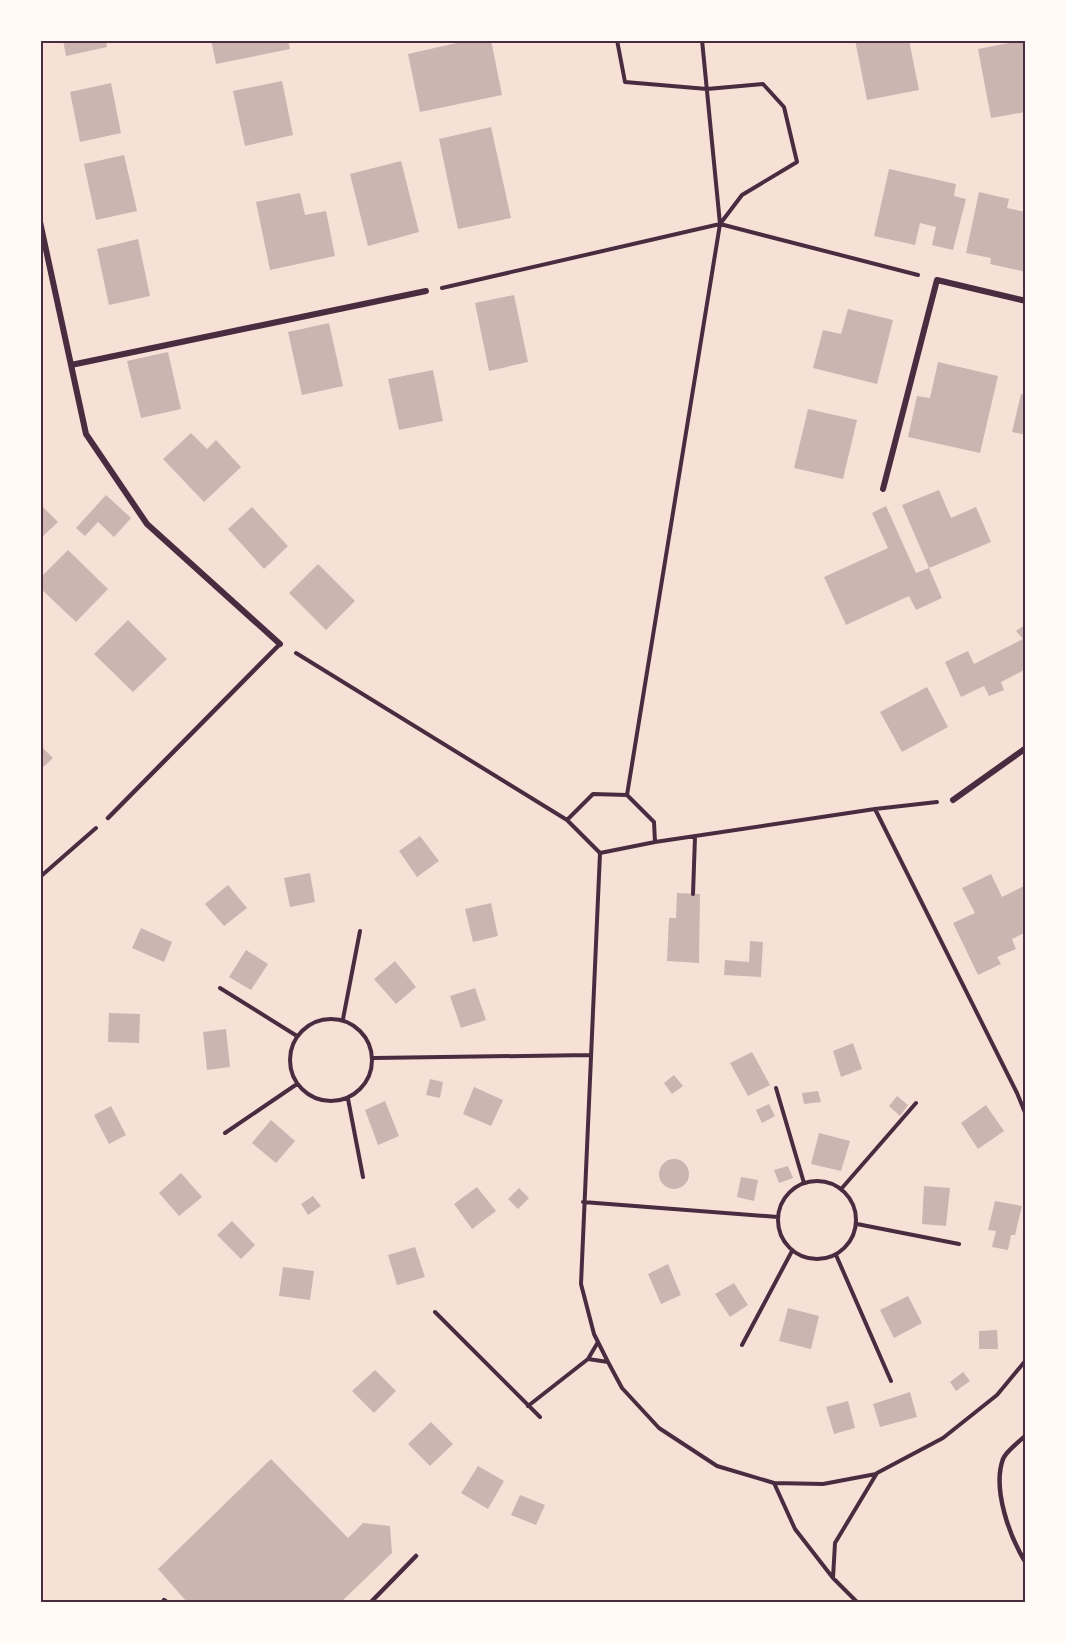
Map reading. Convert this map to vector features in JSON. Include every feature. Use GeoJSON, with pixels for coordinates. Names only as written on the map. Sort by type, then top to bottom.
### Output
{"type":"FeatureCollection","features":[{"type":"Feature","properties":{"kind":"street"},"geometry":{"type":"LineString","coordinates":[[40,222],[86,434],[147,524],[280,644]]}},
{"type":"Feature","properties":{"kind":"street"},"geometry":{"type":"LineString","coordinates":[[883,489],[936,280],[1026,301]]}},
{"type":"Feature","properties":{"kind":"street"},"geometry":{"type":"LineString","coordinates":[[71,364],[426,291]]}},
{"type":"Feature","properties":{"kind":"street"},"geometry":{"type":"LineString","coordinates":[[952,801],[1026,748]]}},
{"type":"Feature","properties":{"kind":"lane"},"geometry":{"type":"LineString","coordinates":[[108,818],[280,644]]}},
{"type":"Feature","properties":{"kind":"lane"},"geometry":{"type":"LineString","coordinates":[[1026,1435],[1003,1458],[1000,1482],[1005,1517],[1026,1563]]}},
{"type":"Feature","properties":{"kind":"lane"},"geometry":{"type":"LineString","coordinates":[[371,1602],[416,1556]]}},
{"type":"Feature","properties":{"kind":"path"},"geometry":{"type":"LineString","coordinates":[[617,40],[625,82],[707,88],[763,84],[784,107],[796,162],[742,195],[720,224]]}},
{"type":"Feature","properties":{"kind":"path"},"geometry":{"type":"LineString","coordinates":[[627,795],[720,224],[702,40]]}},
{"type":"Feature","properties":{"kind":"path"},"geometry":{"type":"LineString","coordinates":[[426,291],[720,224],[936,280]]}},
{"type":"Feature","properties":{"kind":"path"},"geometry":{"type":"LineString","coordinates":[[280,644],[567,820],[600,853],[581,1284],[594,1334],[622,1388],[659,1428],[717,1466],[774,1484],[823,1484],[877,1473],[943,1438],[997,1395],[1026,1360]]}},
{"type":"Feature","properties":{"kind":"path"},"geometry":{"type":"LineString","coordinates":[[567,820],[593,794],[627,795],[654,822],[655,842]]}},
{"type":"Feature","properties":{"kind":"path"},"geometry":{"type":"LineString","coordinates":[[600,853],[655,842],[875,809],[952,801]]}},
{"type":"Feature","properties":{"kind":"path"},"geometry":{"type":"LineString","coordinates":[[875,809],[1026,1114]]}},
{"type":"Feature","properties":{"kind":"path"},"geometry":{"type":"LineString","coordinates":[[40,877],[108,818]]}},
{"type":"Feature","properties":{"kind":"path"},"geometry":{"type":"LineString","coordinates":[[693,894],[696,837]]}},
{"type":"Feature","properties":{"kind":"path"},"geometry":{"type":"LineString","coordinates":[[343,1019],[360,931]]}},
{"type":"Feature","properties":{"kind":"path"},"geometry":{"type":"LineString","coordinates":[[220,988],[297,1036]]}},
{"type":"Feature","properties":{"kind":"path"},"geometry":{"type":"LineString","coordinates":[[343,1019],[365,1034],[374,1058],[367,1082],[348,1099],[320,1101],[297,1084],[289,1060],[297,1036],[317,1020],[343,1019]]}},
{"type":"Feature","properties":{"kind":"path"},"geometry":{"type":"LineString","coordinates":[[374,1058],[590,1055]]}},
{"type":"Feature","properties":{"kind":"path"},"geometry":{"type":"LineString","coordinates":[[225,1133],[297,1084]]}},
{"type":"Feature","properties":{"kind":"path"},"geometry":{"type":"LineString","coordinates":[[776,1088],[804,1183]]}},
{"type":"Feature","properties":{"kind":"path"},"geometry":{"type":"LineString","coordinates":[[348,1099],[363,1177]]}},
{"type":"Feature","properties":{"kind":"path"},"geometry":{"type":"LineString","coordinates":[[842,1188],[916,1103]]}},
{"type":"Feature","properties":{"kind":"path"},"geometry":{"type":"LineString","coordinates":[[823,1180],[842,1188],[854,1204],[857,1224],[850,1242],[836,1256],[813,1260],[792,1251],[781,1236],[778,1217],[786,1196],[804,1183],[823,1180]]}},
{"type":"Feature","properties":{"kind":"path"},"geometry":{"type":"LineString","coordinates":[[583,1202],[778,1217]]}},
{"type":"Feature","properties":{"kind":"path"},"geometry":{"type":"LineString","coordinates":[[857,1224],[959,1244]]}},
{"type":"Feature","properties":{"kind":"path"},"geometry":{"type":"LineString","coordinates":[[742,1345],[792,1251]]}},
{"type":"Feature","properties":{"kind":"path"},"geometry":{"type":"LineString","coordinates":[[836,1256],[891,1381]]}},
{"type":"Feature","properties":{"kind":"path"},"geometry":{"type":"LineString","coordinates":[[435,1312],[540,1417]]}},
{"type":"Feature","properties":{"kind":"path"},"geometry":{"type":"LineString","coordinates":[[528,1406],[588,1359],[598,1342]]}},
{"type":"Feature","properties":{"kind":"path"},"geometry":{"type":"LineString","coordinates":[[588,1359],[608,1362]]}},
{"type":"Feature","properties":{"kind":"path"},"geometry":{"type":"LineString","coordinates":[[833,1578],[835,1543],[877,1473]]}},
{"type":"Feature","properties":{"kind":"path"},"geometry":{"type":"LineString","coordinates":[[774,1484],[795,1529],[833,1578],[857,1602]]}},
{"type":"Feature","properties":{"kind":"building"},"geometry":{"type":"Polygon","coordinates":[[[63,40],[106,40],[107,47],[66,56],[63,40]]]}},
{"type":"Feature","properties":{"kind":"building"},"geometry":{"type":"Polygon","coordinates":[[[211,40],[288,40],[290,49],[216,64],[211,40]]]}},
{"type":"Feature","properties":{"kind":"building"},"geometry":{"type":"Polygon","coordinates":[[[470,40],[491,40],[502,95],[420,112],[408,54],[470,40]]]}},
{"type":"Feature","properties":{"kind":"building"},"geometry":{"type":"Polygon","coordinates":[[[855,40],[909,40],[919,90],[867,100],[855,40]]]}},
{"type":"Feature","properties":{"kind":"building"},"geometry":{"type":"Polygon","coordinates":[[[1025,40],[1026,112],[991,118],[978,49],[1025,40]]]}},
{"type":"Feature","properties":{"kind":"building"},"geometry":{"type":"Polygon","coordinates":[[[282,81],[293,135],[245,146],[233,91],[282,81]]]}},
{"type":"Feature","properties":{"kind":"building"},"geometry":{"type":"Polygon","coordinates":[[[111,83],[121,133],[80,142],[70,92],[111,83]]]}},
{"type":"Feature","properties":{"kind":"building"},"geometry":{"type":"Polygon","coordinates":[[[491,127],[511,218],[458,229],[439,139],[491,127]]]}},
{"type":"Feature","properties":{"kind":"building"},"geometry":{"type":"Polygon","coordinates":[[[124,155],[137,211],[96,220],[84,164],[124,155]]]}},
{"type":"Feature","properties":{"kind":"building"},"geometry":{"type":"Polygon","coordinates":[[[401,161],[419,232],[368,246],[350,174],[401,161]]]}},
{"type":"Feature","properties":{"kind":"building"},"geometry":{"type":"Polygon","coordinates":[[[889,169],[956,184],[954,196],[966,199],[953,250],[932,245],[936,227],[920,223],[915,245],[874,236],[889,169]]]}},
{"type":"Feature","properties":{"kind":"building"},"geometry":{"type":"Polygon","coordinates":[[[979,192],[1009,199],[1007,208],[1026,212],[1026,272],[990,264],[991,258],[966,253],[979,192]]]}},
{"type":"Feature","properties":{"kind":"building"},"geometry":{"type":"Polygon","coordinates":[[[300,193],[305,215],[326,211],[335,256],[270,270],[256,202],[300,193]]]}},
{"type":"Feature","properties":{"kind":"building"},"geometry":{"type":"Polygon","coordinates":[[[138,239],[150,296],[109,305],[97,249],[138,239]]]}},
{"type":"Feature","properties":{"kind":"building"},"geometry":{"type":"Polygon","coordinates":[[[514,295],[528,362],[489,371],[475,303],[514,295]]]}},
{"type":"Feature","properties":{"kind":"building"},"geometry":{"type":"Polygon","coordinates":[[[848,309],[893,320],[877,384],[813,368],[823,330],[841,334],[848,309]]]}},
{"type":"Feature","properties":{"kind":"building"},"geometry":{"type":"Polygon","coordinates":[[[329,323],[343,386],[302,395],[288,332],[329,323]]]}},
{"type":"Feature","properties":{"kind":"building"},"geometry":{"type":"Polygon","coordinates":[[[168,352],[181,409],[141,418],[127,361],[168,352]]]}},
{"type":"Feature","properties":{"kind":"building"},"geometry":{"type":"Polygon","coordinates":[[[938,362],[998,376],[980,453],[908,437],[917,396],[930,398],[938,362]]]}},
{"type":"Feature","properties":{"kind":"building"},"geometry":{"type":"Polygon","coordinates":[[[433,370],[443,421],[399,430],[388,379],[433,370]]]}},
{"type":"Feature","properties":{"kind":"building"},"geometry":{"type":"Polygon","coordinates":[[[1021,394],[1026,395],[1026,435],[1012,432],[1021,394]]]}},
{"type":"Feature","properties":{"kind":"building"},"geometry":{"type":"Polygon","coordinates":[[[808,409],[857,420],[843,479],[794,468],[808,409]]]}},
{"type":"Feature","properties":{"kind":"building"},"geometry":{"type":"Polygon","coordinates":[[[191,433],[207,449],[216,440],[241,467],[204,502],[163,459],[191,433]]]}},
{"type":"Feature","properties":{"kind":"building"},"geometry":{"type":"Polygon","coordinates":[[[939,490],[951,518],[976,507],[991,542],[929,568],[902,505],[939,490]]]}},
{"type":"Feature","properties":{"kind":"building"},"geometry":{"type":"Polygon","coordinates":[[[106,495],[131,518],[114,537],[98,522],[85,536],[76,528],[106,495]]]}},
{"type":"Feature","properties":{"kind":"building"},"geometry":{"type":"Polygon","coordinates":[[[40,504],[58,522],[40,539],[40,504]]]}},
{"type":"Feature","properties":{"kind":"building"},"geometry":{"type":"Polygon","coordinates":[[[886,506],[916,573],[929,568],[942,598],[916,610],[909,596],[846,625],[824,577],[888,548],[872,513],[886,506]]]}},
{"type":"Feature","properties":{"kind":"building"},"geometry":{"type":"Polygon","coordinates":[[[252,507],[288,546],[264,569],[228,529],[252,507]]]}},
{"type":"Feature","properties":{"kind":"building"},"geometry":{"type":"Polygon","coordinates":[[[68,550],[108,589],[76,622],[40,588],[40,578],[68,550]]]}},
{"type":"Feature","properties":{"kind":"building"},"geometry":{"type":"Polygon","coordinates":[[[318,564],[355,601],[326,630],[289,593],[318,564]]]}},
{"type":"Feature","properties":{"kind":"building"},"geometry":{"type":"Polygon","coordinates":[[[128,620],[167,659],[133,692],[94,654],[128,620]]]}},
{"type":"Feature","properties":{"kind":"building"},"geometry":{"type":"Polygon","coordinates":[[[1026,624],[1026,669],[1001,682],[1004,690],[989,696],[984,686],[961,697],[945,662],[968,651],[974,664],[1023,639],[1016,631],[1026,624]]]}},
{"type":"Feature","properties":{"kind":"building"},"geometry":{"type":"Polygon","coordinates":[[[927,687],[948,727],[902,752],[880,712],[927,687]]]}},
{"type":"Feature","properties":{"kind":"building"},"geometry":{"type":"Polygon","coordinates":[[[40,745],[53,758],[40,770],[40,745]]]}},
{"type":"Feature","properties":{"kind":"building"},"geometry":{"type":"Polygon","coordinates":[[[420,836],[439,861],[417,877],[399,851],[420,836]]]}},
{"type":"Feature","properties":{"kind":"building"},"geometry":{"type":"Polygon","coordinates":[[[310,873],[315,902],[290,907],[284,878],[310,873]]]}},
{"type":"Feature","properties":{"kind":"building"},"geometry":{"type":"Polygon","coordinates":[[[991,874],[1002,897],[1026,885],[1026,932],[1012,939],[1016,949],[997,957],[1001,964],[978,975],[953,923],[975,913],[962,888],[991,874]]]}},
{"type":"Feature","properties":{"kind":"building"},"geometry":{"type":"Polygon","coordinates":[[[228,885],[247,908],[224,926],[205,904],[228,885]]]}},
{"type":"Feature","properties":{"kind":"building"},"geometry":{"type":"Polygon","coordinates":[[[677,893],[700,894],[699,963],[667,961],[669,918],[676,918],[677,893]]]}},
{"type":"Feature","properties":{"kind":"building"},"geometry":{"type":"Polygon","coordinates":[[[491,903],[498,936],[473,942],[465,909],[491,903]]]}},
{"type":"Feature","properties":{"kind":"building"},"geometry":{"type":"Polygon","coordinates":[[[141,928],[172,942],[164,962],[132,948],[141,928]]]}},
{"type":"Feature","properties":{"kind":"building"},"geometry":{"type":"Polygon","coordinates":[[[750,941],[763,942],[761,977],[724,975],[725,960],[749,962],[750,941]]]}},
{"type":"Feature","properties":{"kind":"building"},"geometry":{"type":"Polygon","coordinates":[[[246,950],[268,964],[251,990],[229,977],[246,950]]]}},
{"type":"Feature","properties":{"kind":"building"},"geometry":{"type":"Polygon","coordinates":[[[395,961],[416,987],[396,1004],[374,979],[395,961]]]}},
{"type":"Feature","properties":{"kind":"building"},"geometry":{"type":"Polygon","coordinates":[[[475,988],[486,1020],[461,1028],[450,996],[475,988]]]}},
{"type":"Feature","properties":{"kind":"building"},"geometry":{"type":"Polygon","coordinates":[[[109,1013],[140,1014],[139,1043],[108,1042],[109,1013]]]}},
{"type":"Feature","properties":{"kind":"building"},"geometry":{"type":"Polygon","coordinates":[[[226,1029],[230,1067],[207,1070],[203,1032],[226,1029]]]}},
{"type":"Feature","properties":{"kind":"building"},"geometry":{"type":"Polygon","coordinates":[[[853,1043],[862,1069],[841,1077],[833,1051],[853,1043]]]}},
{"type":"Feature","properties":{"kind":"building"},"geometry":{"type":"Polygon","coordinates":[[[752,1052],[770,1085],[748,1096],[730,1063],[752,1052]]]}},
{"type":"Feature","properties":{"kind":"building"},"geometry":{"type":"Polygon","coordinates":[[[674,1075],[683,1086],[672,1094],[664,1083],[674,1075]]]}},
{"type":"Feature","properties":{"kind":"building"},"geometry":{"type":"Polygon","coordinates":[[[430,1079],[443,1082],[440,1098],[426,1095],[430,1079]]]}},
{"type":"Feature","properties":{"kind":"building"},"geometry":{"type":"Polygon","coordinates":[[[474,1087],[503,1100],[491,1126],[463,1114],[474,1087]]]}},
{"type":"Feature","properties":{"kind":"building"},"geometry":{"type":"Polygon","coordinates":[[[818,1091],[821,1102],[804,1104],[802,1093],[818,1091]]]}},
{"type":"Feature","properties":{"kind":"building"},"geometry":{"type":"Polygon","coordinates":[[[897,1096],[908,1105],[900,1116],[889,1106],[897,1096]]]}},
{"type":"Feature","properties":{"kind":"building"},"geometry":{"type":"Polygon","coordinates":[[[385,1101],[399,1136],[378,1145],[365,1110],[385,1101]]]}},
{"type":"Feature","properties":{"kind":"building"},"geometry":{"type":"Polygon","coordinates":[[[769,1104],[775,1116],[762,1123],[756,1110],[769,1104]]]}},
{"type":"Feature","properties":{"kind":"building"},"geometry":{"type":"Polygon","coordinates":[[[986,1105],[1004,1131],[978,1149],[961,1123],[986,1105]]]}},
{"type":"Feature","properties":{"kind":"building"},"geometry":{"type":"Polygon","coordinates":[[[111,1106],[126,1135],[109,1144],[94,1115],[111,1106]]]}},
{"type":"Feature","properties":{"kind":"building"},"geometry":{"type":"Polygon","coordinates":[[[271,1120],[295,1141],[276,1163],[252,1143],[271,1120]]]}},
{"type":"Feature","properties":{"kind":"building"},"geometry":{"type":"Polygon","coordinates":[[[819,1133],[850,1141],[841,1171],[811,1164],[819,1133]]]}},
{"type":"Feature","properties":{"kind":"building"},"geometry":{"type":"Polygon","coordinates":[[[674,1159],[685,1163],[689,1174],[685,1185],[674,1189],[663,1185],[659,1174],[663,1163],[674,1159]]]}},
{"type":"Feature","properties":{"kind":"building"},"geometry":{"type":"Polygon","coordinates":[[[788,1166],[793,1178],[779,1183],[774,1170],[788,1166]]]}},
{"type":"Feature","properties":{"kind":"building"},"geometry":{"type":"Polygon","coordinates":[[[181,1173],[202,1197],[179,1216],[159,1193],[181,1173]]]}},
{"type":"Feature","properties":{"kind":"building"},"geometry":{"type":"Polygon","coordinates":[[[741,1177],[758,1180],[754,1201],[737,1197],[741,1177]]]}},
{"type":"Feature","properties":{"kind":"building"},"geometry":{"type":"Polygon","coordinates":[[[924,1186],[950,1188],[946,1226],[922,1224],[924,1186]]]}},
{"type":"Feature","properties":{"kind":"building"},"geometry":{"type":"Polygon","coordinates":[[[477,1187],[496,1211],[472,1229],[454,1204],[477,1187]]]}},
{"type":"Feature","properties":{"kind":"building"},"geometry":{"type":"Polygon","coordinates":[[[519,1188],[529,1198],[518,1209],[508,1199],[519,1188]]]}},
{"type":"Feature","properties":{"kind":"building"},"geometry":{"type":"Polygon","coordinates":[[[313,1196],[321,1206],[308,1215],[301,1204],[313,1196]]]}},
{"type":"Feature","properties":{"kind":"building"},"geometry":{"type":"Polygon","coordinates":[[[995,1201],[1022,1206],[1015,1235],[1011,1235],[1008,1250],[992,1247],[996,1231],[988,1230],[995,1201]]]}},
{"type":"Feature","properties":{"kind":"building"},"geometry":{"type":"Polygon","coordinates":[[[232,1221],[255,1245],[241,1259],[217,1235],[232,1221]]]}},
{"type":"Feature","properties":{"kind":"building"},"geometry":{"type":"Polygon","coordinates":[[[415,1247],[425,1277],[397,1285],[388,1255],[415,1247]]]}},
{"type":"Feature","properties":{"kind":"building"},"geometry":{"type":"Polygon","coordinates":[[[668,1264],[681,1295],[661,1304],[648,1274],[668,1264]]]}},
{"type":"Feature","properties":{"kind":"building"},"geometry":{"type":"Polygon","coordinates":[[[283,1267],[314,1271],[310,1300],[279,1296],[283,1267]]]}},
{"type":"Feature","properties":{"kind":"building"},"geometry":{"type":"Polygon","coordinates":[[[734,1283],[748,1305],[730,1317],[715,1294],[734,1283]]]}},
{"type":"Feature","properties":{"kind":"building"},"geometry":{"type":"Polygon","coordinates":[[[908,1296],[922,1323],[894,1338],[880,1310],[908,1296]]]}},
{"type":"Feature","properties":{"kind":"building"},"geometry":{"type":"Polygon","coordinates":[[[788,1308],[819,1316],[811,1349],[779,1341],[788,1308]]]}},
{"type":"Feature","properties":{"kind":"building"},"geometry":{"type":"Polygon","coordinates":[[[997,1330],[998,1349],[979,1349],[979,1331],[997,1330]]]}},
{"type":"Feature","properties":{"kind":"building"},"geometry":{"type":"Polygon","coordinates":[[[375,1370],[396,1391],[374,1413],[352,1391],[375,1370]]]}},
{"type":"Feature","properties":{"kind":"building"},"geometry":{"type":"Polygon","coordinates":[[[963,1372],[970,1381],[956,1391],[950,1382],[963,1372]]]}},
{"type":"Feature","properties":{"kind":"building"},"geometry":{"type":"Polygon","coordinates":[[[910,1392],[917,1417],[880,1427],[873,1404],[910,1392]]]}},
{"type":"Feature","properties":{"kind":"building"},"geometry":{"type":"Polygon","coordinates":[[[848,1401],[855,1428],[834,1434],[826,1407],[848,1401]]]}},
{"type":"Feature","properties":{"kind":"building"},"geometry":{"type":"Polygon","coordinates":[[[431,1422],[453,1444],[430,1466],[408,1444],[431,1422]]]}},
{"type":"Feature","properties":{"kind":"building"},"geometry":{"type":"Polygon","coordinates":[[[271,1459],[348,1538],[363,1523],[390,1526],[392,1553],[341,1602],[187,1602],[158,1569],[271,1459]]]}},
{"type":"Feature","properties":{"kind":"building"},"geometry":{"type":"Polygon","coordinates":[[[478,1466],[504,1481],[488,1509],[461,1493],[478,1466]]]}},
{"type":"Feature","properties":{"kind":"building"},"geometry":{"type":"Polygon","coordinates":[[[520,1495],[545,1505],[536,1525],[511,1515],[520,1495]]]}}]}
